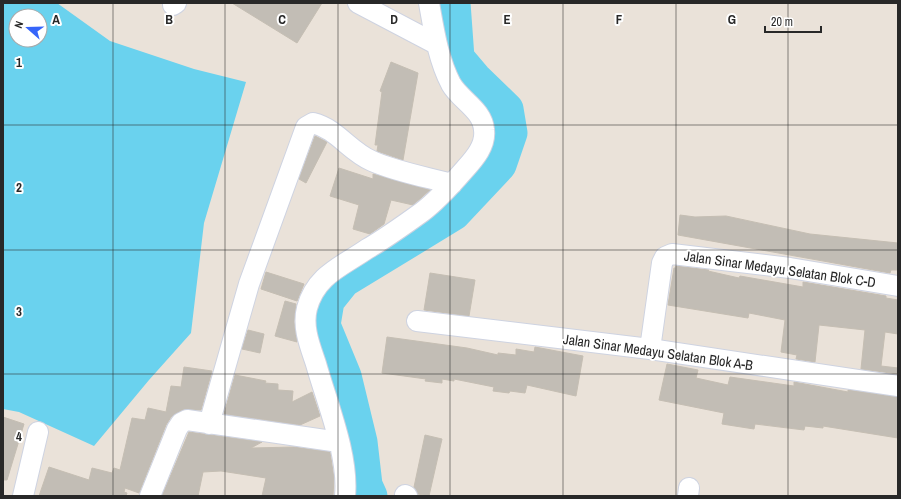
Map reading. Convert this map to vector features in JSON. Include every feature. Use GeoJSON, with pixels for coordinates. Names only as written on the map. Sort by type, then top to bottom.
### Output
{"type":"FeatureCollection","features":[{"type":"Feature","properties":{"kind":"street"},"geometry":{"type":"LineString","coordinates":[[358,3],[436,44]]}},
{"type":"Feature","properties":{"kind":"street"},"geometry":{"type":"LineString","coordinates":[[345,496],[346,486],[339,442],[305,330],[306,310],[312,293],[331,270],[368,250],[424,210],[452,184],[470,163],[481,146],[485,134],[480,117],[452,86],[436,44],[429,3]]}},
{"type":"Feature","properties":{"kind":"street"},"geometry":{"type":"LineString","coordinates":[[209,424],[249,284],[306,127],[313,122],[326,126],[356,151],[371,161],[452,184]]}},
{"type":"Feature","properties":{"kind":"street","name":"Jalan Sinar Medayu Selatan Blok C-D"},"geometry":{"type":"LineString","coordinates":[[650,349],[661,266],[664,259],[672,254],[790,268],[898,286]]}},
{"type":"Feature","properties":{"kind":"street","name":"Jalan Sinar Medayu Selatan Blok A-B"},"geometry":{"type":"LineString","coordinates":[[417,321],[650,349],[898,386]]}},
{"type":"Feature","properties":{"kind":"street"},"geometry":{"type":"LineString","coordinates":[[150,496],[181,423],[186,420],[339,442]]}},
{"type":"Feature","properties":{"kind":"street"},"geometry":{"type":"LineString","coordinates":[[22,496],[38,432]]}},
{"type":"Feature","properties":{"kind":"water"},"geometry":{"type":"Polygon","coordinates":[[[3,3],[57,3],[110,41],[194,69],[246,82],[204,223],[191,333],[149,380],[94,446],[19,412],[3,409],[3,3]]]}},
{"type":"Feature","properties":{"kind":"building"},"geometry":{"type":"Polygon","coordinates":[[[232,3],[322,3],[297,43],[232,3]]]}},
{"type":"Feature","properties":{"kind":"building"},"geometry":{"type":"Polygon","coordinates":[[[391,62],[418,73],[403,160],[377,151],[378,145],[375,145],[382,92],[380,91],[391,62]]]}},
{"type":"Feature","properties":{"kind":"building"},"geometry":{"type":"Polygon","coordinates":[[[315,136],[327,142],[306,183],[299,179],[315,136]]]}},
{"type":"Feature","properties":{"kind":"building"},"geometry":{"type":"Polygon","coordinates":[[[339,168],[373,179],[373,174],[430,190],[413,205],[391,200],[384,224],[370,234],[353,229],[359,205],[330,196],[339,168]]]}},
{"type":"Feature","properties":{"kind":"building"},"geometry":{"type":"Polygon","coordinates":[[[680,215],[695,217],[726,216],[810,234],[898,243],[898,270],[891,270],[890,273],[678,235],[680,215]]]}},
{"type":"Feature","properties":{"kind":"building"},"geometry":{"type":"Polygon","coordinates":[[[676,266],[709,270],[708,271],[739,278],[740,276],[803,287],[803,282],[886,296],[886,298],[898,300],[898,334],[885,332],[881,366],[898,368],[898,374],[861,369],[865,330],[819,325],[815,362],[796,359],[797,355],[781,352],[785,320],[749,313],[748,318],[668,305],[674,268],[676,268],[676,266]]]}},
{"type":"Feature","properties":{"kind":"building"},"geometry":{"type":"Polygon","coordinates":[[[266,272],[304,284],[297,301],[261,289],[266,272]]]}},
{"type":"Feature","properties":{"kind":"building"},"geometry":{"type":"Polygon","coordinates":[[[430,273],[475,280],[469,316],[424,310],[430,273]]]}},
{"type":"Feature","properties":{"kind":"building"},"geometry":{"type":"Polygon","coordinates":[[[285,301],[296,304],[294,322],[297,342],[275,336],[285,301]]]}},
{"type":"Feature","properties":{"kind":"building"},"geometry":{"type":"Polygon","coordinates":[[[248,330],[264,334],[260,353],[242,349],[248,330]]]}},
{"type":"Feature","properties":{"kind":"building"},"geometry":{"type":"Polygon","coordinates":[[[387,337],[467,348],[498,355],[498,353],[516,355],[516,349],[534,352],[535,347],[583,356],[576,396],[527,385],[525,393],[510,391],[509,393],[493,391],[494,387],[454,379],[454,381],[442,379],[442,383],[425,381],[426,379],[382,373],[387,337]]]}},
{"type":"Feature","properties":{"kind":"building"},"geometry":{"type":"Polygon","coordinates":[[[667,364],[698,370],[696,378],[728,385],[730,377],[794,386],[794,382],[848,392],[848,390],[898,397],[898,438],[823,426],[823,428],[805,426],[804,430],[755,424],[754,429],[722,424],[724,413],[659,400],[667,364]]]}},
{"type":"Feature","properties":{"kind":"building"},"geometry":{"type":"Polygon","coordinates":[[[184,367],[212,371],[201,410],[182,410],[171,417],[166,425],[139,493],[125,488],[124,492],[127,493],[126,496],[39,496],[49,467],[89,480],[92,468],[112,473],[114,468],[120,470],[132,418],[145,420],[148,408],[166,412],[171,386],[181,387],[184,367]]]}},
{"type":"Feature","properties":{"kind":"building"},"geometry":{"type":"Polygon","coordinates":[[[235,375],[266,381],[265,383],[278,384],[278,390],[293,391],[292,402],[312,392],[320,416],[300,425],[224,414],[235,375]]]}},
{"type":"Feature","properties":{"kind":"building"},"geometry":{"type":"Polygon","coordinates":[[[3,417],[24,424],[7,480],[3,480],[3,417]]]}},
{"type":"Feature","properties":{"kind":"building"},"geometry":{"type":"Polygon","coordinates":[[[189,432],[262,442],[251,448],[294,447],[330,452],[334,478],[333,496],[262,496],[266,478],[221,471],[203,472],[198,496],[162,496],[189,432]]]}},
{"type":"Feature","properties":{"kind":"building"},"geometry":{"type":"Polygon","coordinates":[[[425,435],[442,439],[429,496],[418,494],[414,487],[425,435]]]}},
{"type":"Feature","properties":{"kind":"waterway"},"geometry":{"type":"LineString","coordinates":[[371,496],[366,485],[361,442],[345,376],[324,325],[328,301],[344,281],[454,214],[500,165],[511,133],[507,109],[475,78],[458,58],[454,3]]}}]}
